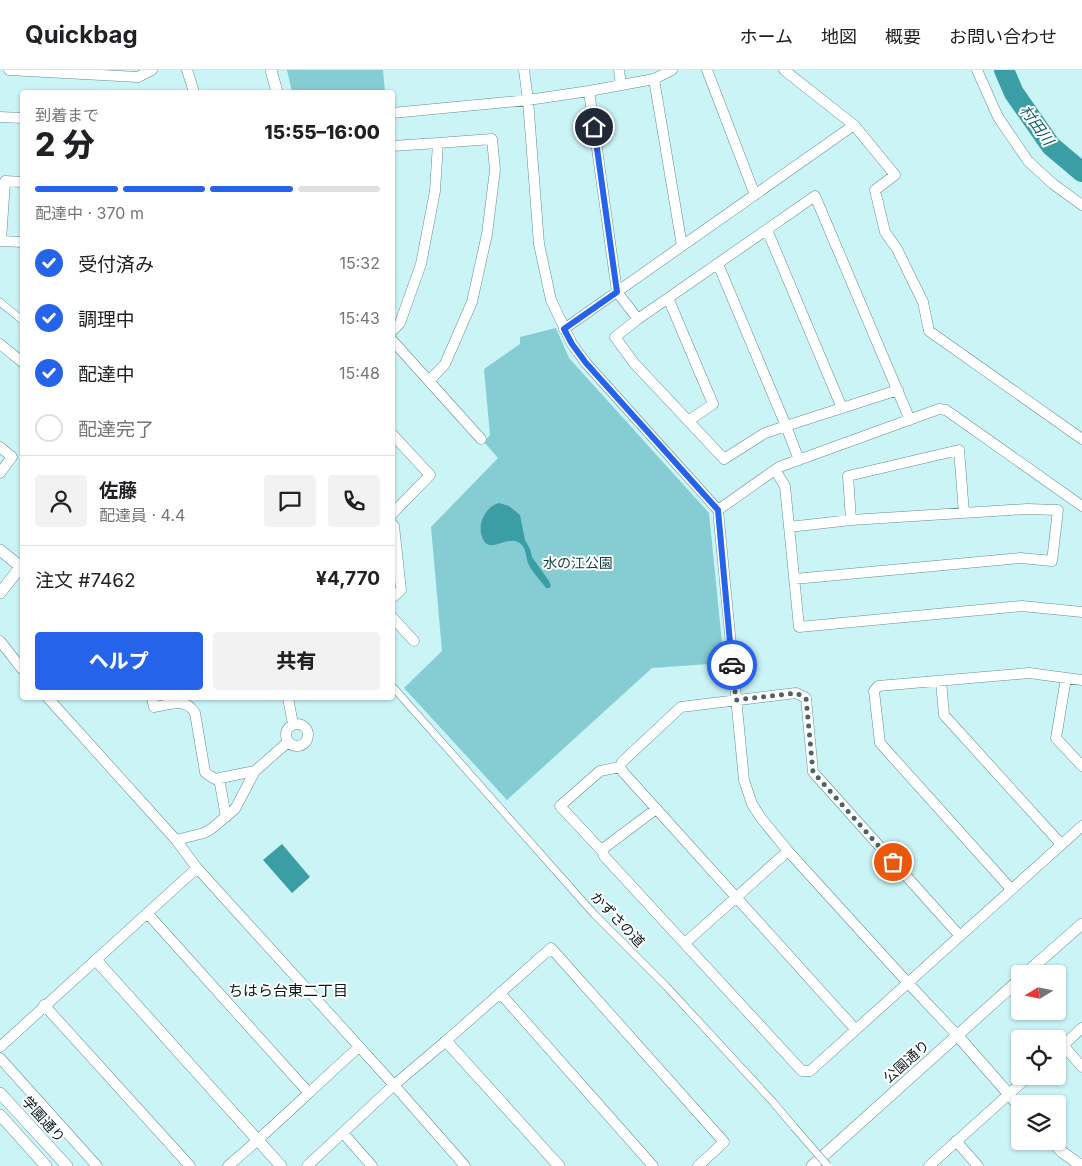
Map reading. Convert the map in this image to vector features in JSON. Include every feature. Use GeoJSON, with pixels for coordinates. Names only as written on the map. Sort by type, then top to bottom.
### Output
{"type":"FeatureCollection","features":[{"type":"Feature","properties":{"kind":"street"},"geometry":{"type":"LineString","coordinates":[[9,70],[138,77],[152,70]]}},
{"type":"Feature","properties":{"kind":"street"},"geometry":{"type":"LineString","coordinates":[[187,70],[193,90]]}},
{"type":"Feature","properties":{"kind":"street"},"geometry":{"type":"LineString","coordinates":[[271,70],[276,90]]}},
{"type":"Feature","properties":{"kind":"street"},"geometry":{"type":"LineString","coordinates":[[524,70],[539,244],[551,300],[572,344],[586,363],[718,510],[744,780],[752,804],[788,851],[958,1035],[1009,1095]]}},
{"type":"Feature","properties":{"kind":"street"},"geometry":{"type":"LineString","coordinates":[[619,70],[621,85]]}},
{"type":"Feature","properties":{"kind":"street"},"geometry":{"type":"LineString","coordinates":[[395,113],[528,100],[589,91],[654,79],[672,70]]}},
{"type":"Feature","properties":{"kind":"street"},"geometry":{"type":"LineString","coordinates":[[707,70],[755,195]]}},
{"type":"Feature","properties":{"kind":"street"},"geometry":{"type":"LineString","coordinates":[[784,70],[854,125],[895,174],[875,190],[885,232],[897,249],[923,302],[929,330],[1081,436]]}},
{"type":"Feature","properties":{"kind":"street"},"geometry":{"type":"LineString","coordinates":[[978,70],[998,118],[1028,161],[1053,184],[1082,205]]}},
{"type":"Feature","properties":{"kind":"street"},"geometry":{"type":"LineString","coordinates":[[654,79],[682,246]]}},
{"type":"Feature","properties":{"kind":"street"},"geometry":{"type":"LineString","coordinates":[[589,91],[617,292],[638,319]]}},
{"type":"Feature","properties":{"kind":"street"},"geometry":{"type":"LineString","coordinates":[[0,117],[20,118]]}},
{"type":"Feature","properties":{"kind":"street"},"geometry":{"type":"LineString","coordinates":[[564,329],[854,125]]}},
{"type":"Feature","properties":{"kind":"street"},"geometry":{"type":"LineString","coordinates":[[395,146],[492,139],[495,170],[487,234],[472,302],[445,364],[429,381]]}},
{"type":"Feature","properties":{"kind":"street"},"geometry":{"type":"LineString","coordinates":[[395,327],[400,323],[421,264],[435,191],[438,143]]}},
{"type":"Feature","properties":{"kind":"street"},"geometry":{"type":"LineString","coordinates":[[20,182],[5,181],[1,241],[20,242]]}},
{"type":"Feature","properties":{"kind":"street"},"geometry":{"type":"LineString","coordinates":[[898,390],[765,432],[724,460],[634,363],[615,336],[816,196],[898,390],[910,420]]}},
{"type":"Feature","properties":{"kind":"street"},"geometry":{"type":"LineString","coordinates":[[767,230],[842,408]]}},
{"type":"Feature","properties":{"kind":"street"},"geometry":{"type":"LineString","coordinates":[[718,264],[799,460]]}},
{"type":"Feature","properties":{"kind":"street"},"geometry":{"type":"LineString","coordinates":[[668,298],[713,404],[688,421]]}},
{"type":"Feature","properties":{"kind":"street"},"geometry":{"type":"LineString","coordinates":[[0,302],[20,318]]}},
{"type":"Feature","properties":{"kind":"street"},"geometry":{"type":"LineString","coordinates":[[395,343],[481,439]]}},
{"type":"Feature","properties":{"kind":"street"},"geometry":{"type":"LineString","coordinates":[[0,344],[20,360]]}},
{"type":"Feature","properties":{"kind":"street"},"geometry":{"type":"LineString","coordinates":[[718,510],[779,467],[939,409],[946,410],[1082,506]]}},
{"type":"Feature","properties":{"kind":"street"},"geometry":{"type":"LineString","coordinates":[[395,437],[430,475],[395,511]]}},
{"type":"Feature","properties":{"kind":"street"},"geometry":{"type":"LineString","coordinates":[[0,447],[12,457],[0,473]]}},
{"type":"Feature","properties":{"kind":"street"},"geometry":{"type":"LineString","coordinates":[[851,520],[848,476],[959,450],[964,513]]}},
{"type":"Feature","properties":{"kind":"street"},"geometry":{"type":"LineString","coordinates":[[775,470],[785,486],[799,627],[1022,606],[1082,612]]}},
{"type":"Feature","properties":{"kind":"street"},"geometry":{"type":"LineString","coordinates":[[789,527],[851,520],[1027,509],[1058,510],[1052,560],[1021,558],[794,579]]}},
{"type":"Feature","properties":{"kind":"street"},"geometry":{"type":"LineString","coordinates":[[395,535],[401,590],[395,595]]}},
{"type":"Feature","properties":{"kind":"street"},"geometry":{"type":"LineString","coordinates":[[0,550],[20,565]]}},
{"type":"Feature","properties":{"kind":"street"},"geometry":{"type":"LineString","coordinates":[[0,593],[20,568]]}},
{"type":"Feature","properties":{"kind":"street"},"geometry":{"type":"LineString","coordinates":[[395,620],[414,641]]}},
{"type":"Feature","properties":{"kind":"street"},"geometry":{"type":"LineString","coordinates":[[0,642],[20,667]]}},
{"type":"Feature","properties":{"kind":"street"},"geometry":{"type":"LineString","coordinates":[[1011,889],[880,743],[874,691],[878,686],[1029,673],[1082,680]]}},
{"type":"Feature","properties":{"kind":"street"},"geometry":{"type":"LineString","coordinates":[[1066,678],[1056,738],[1082,766]]}},
{"type":"Feature","properties":{"kind":"street"},"geometry":{"type":"LineString","coordinates":[[941,681],[944,716],[1061,844]]}},
{"type":"Feature","properties":{"kind":"street","name":"かずさの道"},"geometry":{"type":"LineString","coordinates":[[395,689],[594,914],[666,986],[773,1102],[828,1166]]}},
{"type":"Feature","properties":{"kind":"street"},"geometry":{"type":"LineString","coordinates":[[620,767],[622,762],[682,707],[796,693],[806,698],[813,772],[960,936]]}},
{"type":"Feature","properties":{"kind":"street"},"geometry":{"type":"LineString","coordinates":[[50,700],[176,840],[197,868],[465,1166]]}},
{"type":"Feature","properties":{"kind":"street"},"geometry":{"type":"LineString","coordinates":[[152,700],[154,707],[183,702],[192,708],[195,713],[205,772],[215,779],[254,771]]}},
{"type":"Feature","properties":{"kind":"street"},"geometry":{"type":"LineString","coordinates":[[288,700],[293,724]]}},
{"type":"Feature","properties":{"kind":"street"},"geometry":{"type":"LineString","coordinates":[[293,724],[302,724],[308,735],[304,743],[292,745],[288,742],[287,730],[293,724]]}},
{"type":"Feature","properties":{"kind":"street"},"geometry":{"type":"LineString","coordinates":[[176,840],[204,833],[226,817],[235,809],[254,771],[288,742]]}},
{"type":"Feature","properties":{"kind":"street"},"geometry":{"type":"LineString","coordinates":[[620,767],[856,1030]]}},
{"type":"Feature","properties":{"kind":"street"},"geometry":{"type":"LineString","coordinates":[[620,767],[600,771],[560,806],[802,1071],[810,1071],[1082,826]]}},
{"type":"Feature","properties":{"kind":"street"},"geometry":{"type":"LineString","coordinates":[[219,778],[226,817]]}},
{"type":"Feature","properties":{"kind":"street"},"geometry":{"type":"LineString","coordinates":[[603,852],[604,848],[656,809]]}},
{"type":"Feature","properties":{"kind":"street"},"geometry":{"type":"LineString","coordinates":[[685,943],[788,851]]}},
{"type":"Feature","properties":{"kind":"street"},"geometry":{"type":"LineString","coordinates":[[0,1047],[197,868]]}},
{"type":"Feature","properties":{"kind":"street"},"geometry":{"type":"LineString","coordinates":[[147,912],[308,1092]]}},
{"type":"Feature","properties":{"kind":"street"},"geometry":{"type":"LineString","coordinates":[[1035,965],[1082,924]]}},
{"type":"Feature","properties":{"kind":"street"},"geometry":{"type":"LineString","coordinates":[[307,1166],[394,1085],[551,948],[724,1142],[698,1166]]}},
{"type":"Feature","properties":{"kind":"street"},"geometry":{"type":"LineString","coordinates":[[96,960],[281,1166]]}},
{"type":"Feature","properties":{"kind":"street","name":"公園通り"},"geometry":{"type":"LineString","coordinates":[[812,1166],[1011,986]]}},
{"type":"Feature","properties":{"kind":"street"},"geometry":{"type":"LineString","coordinates":[[500,994],[653,1166]]}},
{"type":"Feature","properties":{"kind":"street"},"geometry":{"type":"LineString","coordinates":[[44,1005],[190,1166]]}},
{"type":"Feature","properties":{"kind":"street"},"geometry":{"type":"LineString","coordinates":[[1066,1043],[1082,1028]]}},
{"type":"Feature","properties":{"kind":"street"},"geometry":{"type":"LineString","coordinates":[[446,1041],[559,1166]]}},
{"type":"Feature","properties":{"kind":"street"},"geometry":{"type":"LineString","coordinates":[[228,1166],[258,1141],[308,1092],[359,1047]]}},
{"type":"Feature","properties":{"kind":"street"},"geometry":{"type":"LineString","coordinates":[[1066,1053],[1082,1066]]}},
{"type":"Feature","properties":{"kind":"street"},"geometry":{"type":"LineString","coordinates":[[0,1058],[97,1166]]}},
{"type":"Feature","properties":{"kind":"street"},"geometry":{"type":"LineString","coordinates":[[929,1166],[1020,1085]]}},
{"type":"Feature","properties":{"kind":"street","name":"学園通り"},"geometry":{"type":"LineString","coordinates":[[0,1093],[67,1166]]}},
{"type":"Feature","properties":{"kind":"street"},"geometry":{"type":"LineString","coordinates":[[0,1115],[46,1166]]}},
{"type":"Feature","properties":{"kind":"street"},"geometry":{"type":"LineString","coordinates":[[343,1133],[372,1166]]}},
{"type":"Feature","properties":{"kind":"street"},"geometry":{"type":"LineString","coordinates":[[956,1141],[978,1166]]}},
{"type":"Feature","properties":{"kind":"street"},"geometry":{"type":"LineString","coordinates":[[1060,1150],[1082,1166]]}},
{"type":"Feature","properties":{"kind":"green space"},"geometry":{"type":"Polygon","coordinates":[[[287,70],[383,70],[385,90],[292,90],[287,70]]]}},
{"type":"Feature","properties":{"kind":"green space","name":"水の江公園"},"geometry":{"type":"Polygon","coordinates":[[[556,328],[569,358],[709,513],[724,663],[652,668],[507,800],[404,688],[442,651],[431,527],[498,458],[484,442],[490,435],[484,369],[520,344],[520,337],[556,328]]]}},
{"type":"Feature","properties":{"kind":"shaded area"},"geometry":{"type":"Polygon","coordinates":[[[499,503],[509,506],[520,515],[525,540],[532,557],[549,581],[551,586],[549,588],[546,588],[531,569],[522,545],[517,541],[488,545],[484,541],[481,533],[481,523],[489,508],[499,503]]]}},
{"type":"Feature","properties":{"kind":"shaded area"},"geometry":{"type":"Polygon","coordinates":[[[282,844],[310,877],[292,893],[263,860],[282,844]]]}},
{"type":"Feature","properties":{"kind":"waterway","name":"村田川"},"geometry":{"type":"LineString","coordinates":[[1004,70],[1014,93],[1051,146],[1082,172]]}},
{"type":"Feature","properties":{"kind":"way so far"},"geometry":{"type":"LineString","coordinates":[[732,665],[736,700],[796,693],[806,698],[813,772],[893,862]]}},
{"type":"Feature","properties":{"kind":"district","name":"ちはら台東二丁目"},"geometry":{"type":"Point","coordinates":[288,990]}},
{"type":"Feature","properties":{"kind":"route"},"geometry":{"type":"LineString","coordinates":[[594,127],[617,292],[564,329],[586,363],[718,510],[732,665]]}}]}
